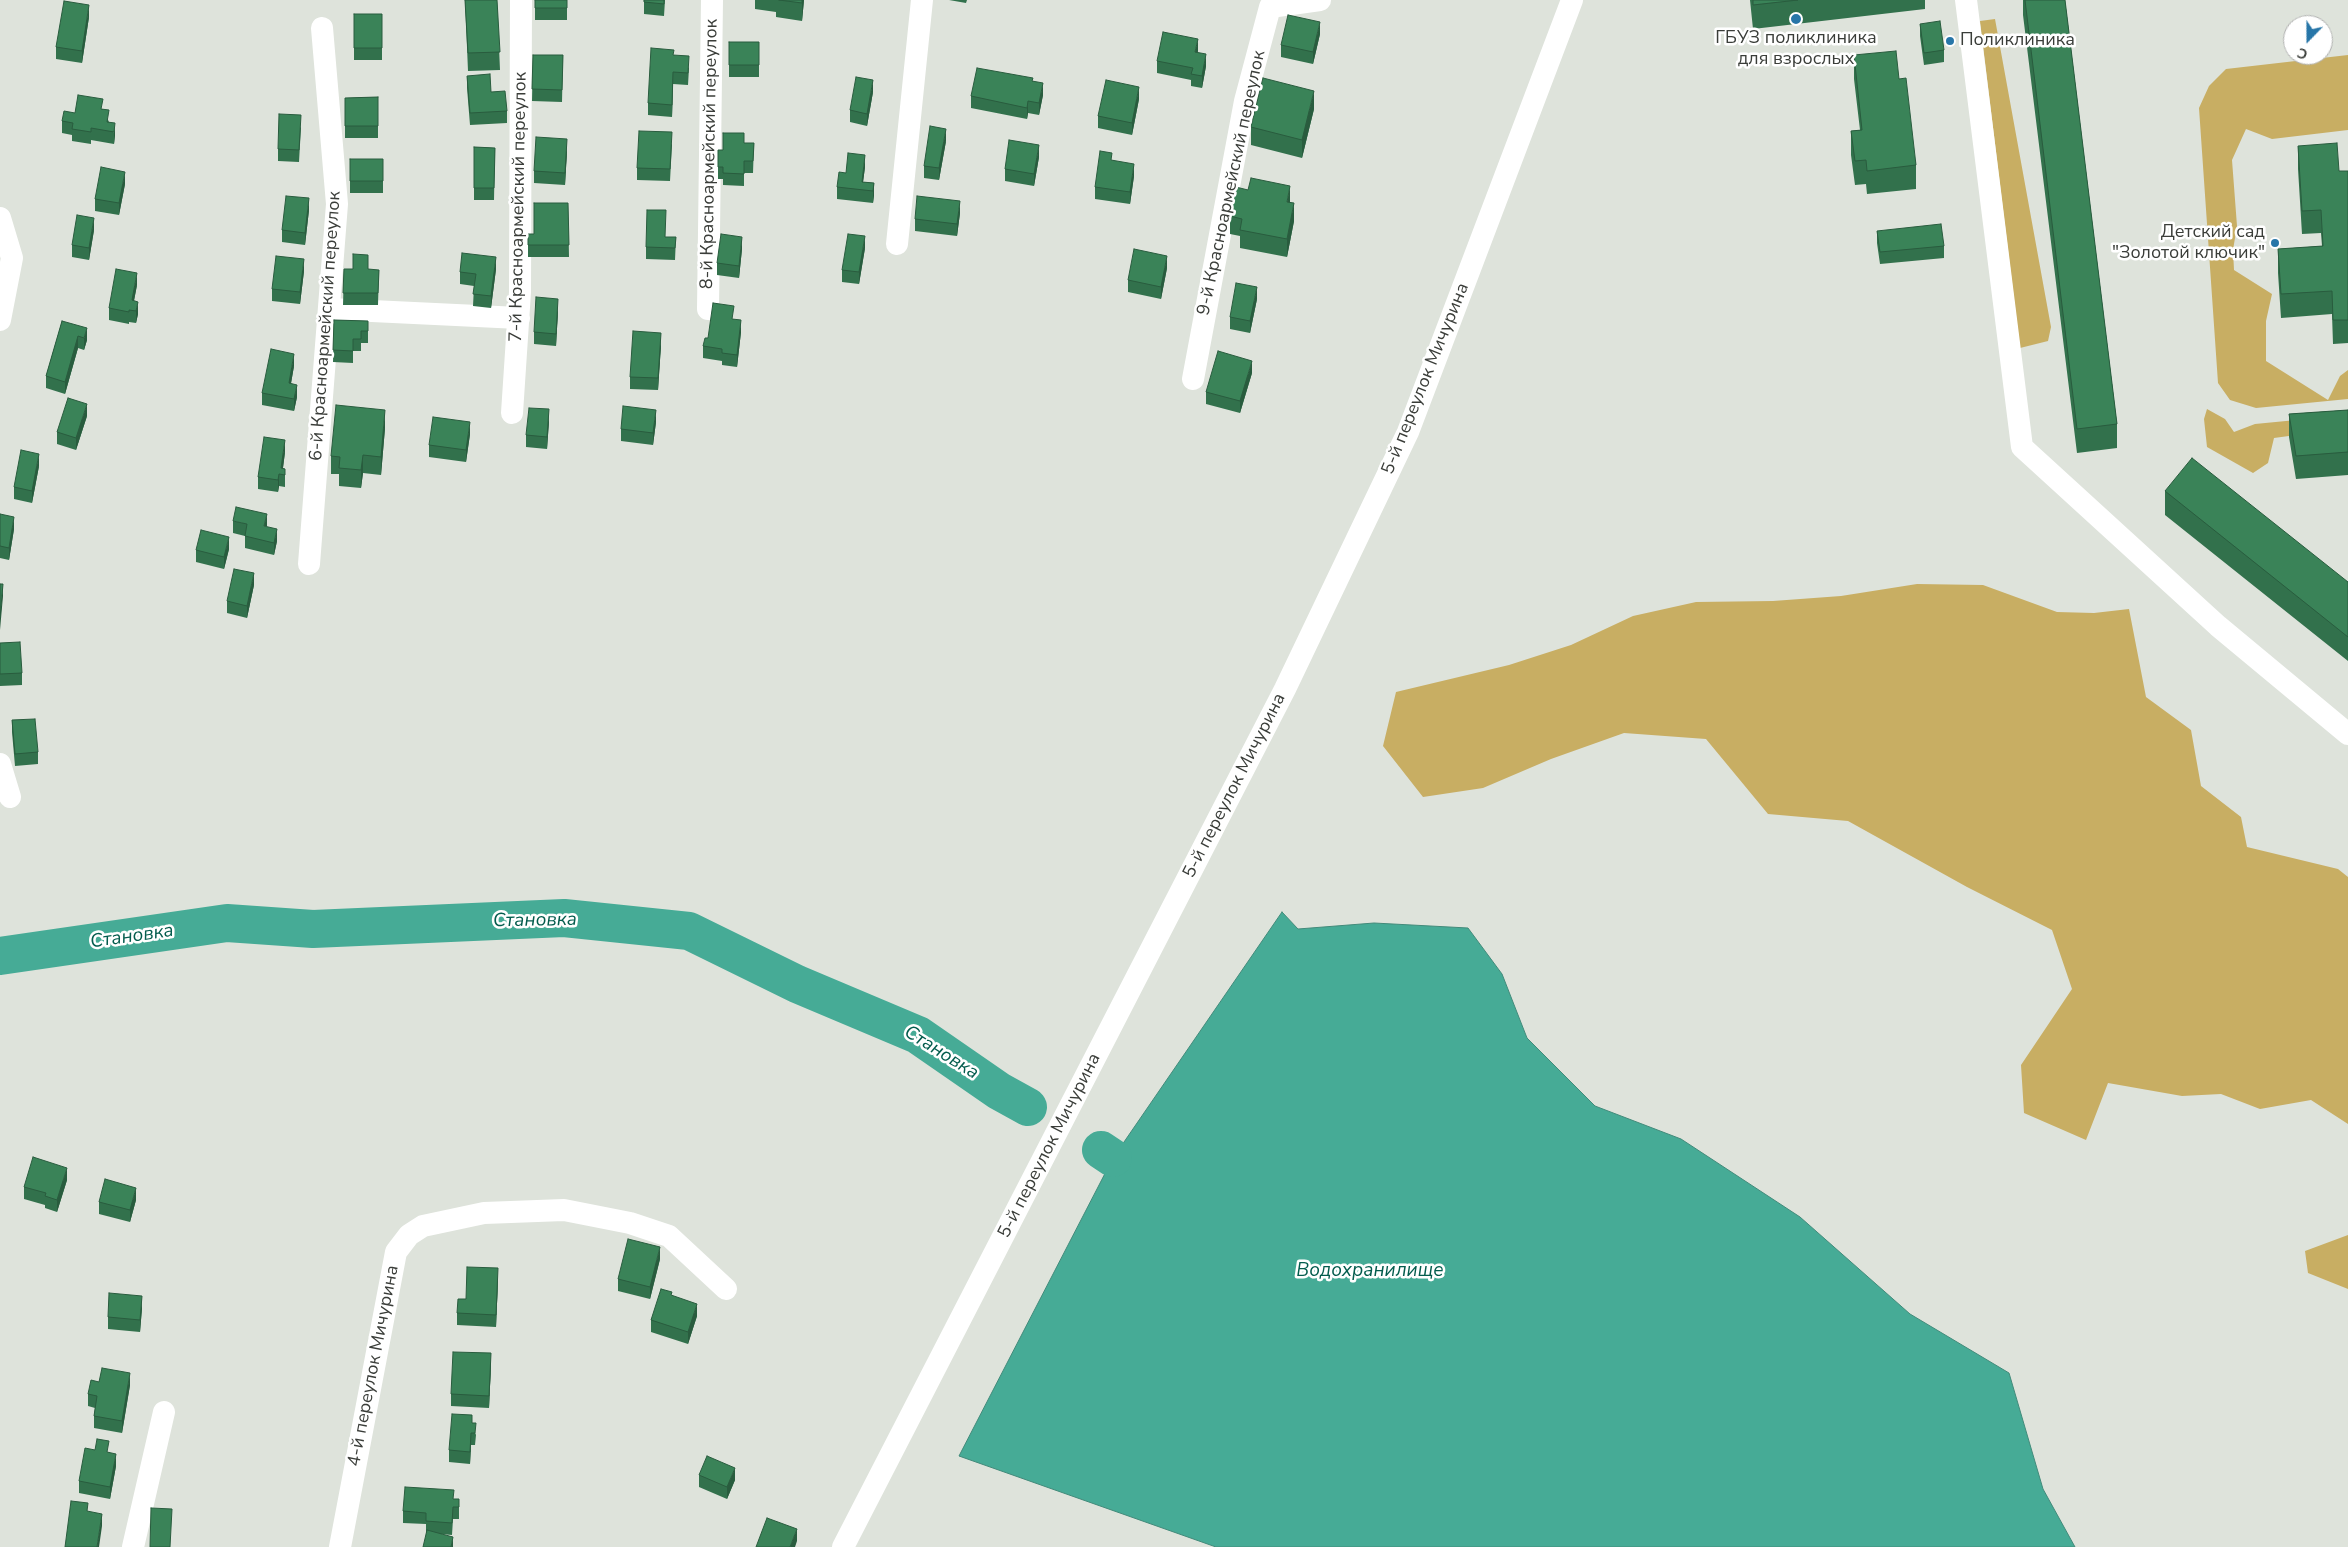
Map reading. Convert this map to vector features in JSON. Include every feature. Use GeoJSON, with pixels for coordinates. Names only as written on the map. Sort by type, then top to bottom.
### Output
{"type":"FeatureCollection","features":[{"type":"Feature","properties":{"kind":"street","name":"7-й Красноармейский переулок"},"geometry":{"type":"LineString","coordinates":[[512,413],[519,318],[522,0]]}},
{"type":"Feature","properties":{"kind":"street","name":"8-й Красноармейский переулок"},"geometry":{"type":"LineString","coordinates":[[708,309],[712,0]]}},
{"type":"Feature","properties":{"kind":"street"},"geometry":{"type":"LineString","coordinates":[[897,244],[922,0]]}},
{"type":"Feature","properties":{"kind":"street","name":"9-й Красноармейский переулок"},"geometry":{"type":"LineString","coordinates":[[1193,379],[1245,101],[1270,7],[1320,0]]}},
{"type":"Feature","properties":{"kind":"street","name":"5-й переулок Мичурина"},"geometry":{"type":"LineString","coordinates":[[843,1547],[1285,689],[1408,432],[1572,0]]}},
{"type":"Feature","properties":{"kind":"street"},"geometry":{"type":"LineString","coordinates":[[1966,0],[2022,446],[2218,626],[2348,734]]}},
{"type":"Feature","properties":{"kind":"street","name":"6-й Красноармейский переулок"},"geometry":{"type":"LineString","coordinates":[[309,564],[337,204],[322,28]]}},
{"type":"Feature","properties":{"kind":"street"},"geometry":{"type":"LineString","coordinates":[[0,218],[12,258],[0,320]]}},
{"type":"Feature","properties":{"kind":"street"},"geometry":{"type":"LineString","coordinates":[[330,309],[519,318]]}},
{"type":"Feature","properties":{"kind":"street"},"geometry":{"type":"LineString","coordinates":[[0,764],[10,797]]}},
{"type":"Feature","properties":{"kind":"street","name":"4-й переулок Мичурина"},"geometry":{"type":"LineString","coordinates":[[340,1547],[396,1252],[409,1235],[423,1226],[484,1213],[564,1210],[630,1222],[670,1236],[726,1290]]}},
{"type":"Feature","properties":{"kind":"street"},"geometry":{"type":"LineString","coordinates":[[133,1547],[164,1412]]}},
{"type":"Feature","properties":{"kind":"shaded area"},"geometry":{"type":"Polygon","coordinates":[[[1995,19],[2051,327],[2048,341],[2020,348],[1980,21],[1995,19]]]}},
{"type":"Feature","properties":{"kind":"shaded area"},"geometry":{"type":"Polygon","coordinates":[[[2348,55],[2348,130],[2272,139],[2246,129],[2232,160],[2237,226],[2233,250],[2234,270],[2272,294],[2266,321],[2266,361],[2328,400],[2340,376],[2348,370],[2348,399],[2256,408],[2230,400],[2218,383],[2199,108],[2209,86],[2226,69],[2283,62],[2283,65],[2333,65],[2333,57],[2348,55]]]}},
{"type":"Feature","properties":{"kind":"shaded area"},"geometry":{"type":"Polygon","coordinates":[[[2207,409],[2225,419],[2234,432],[2255,424],[2348,415],[2348,428],[2274,438],[2268,463],[2253,473],[2207,447],[2204,419],[2207,409]]]}},
{"type":"Feature","properties":{"kind":"shaded area"},"geometry":{"type":"Polygon","coordinates":[[[1917,584],[1983,585],[2057,612],[2094,613],[2129,609],[2146,697],[2191,730],[2201,786],[2241,817],[2247,847],[2338,869],[2348,877],[2348,1124],[2311,1100],[2260,1109],[2221,1094],[2182,1096],[2108,1083],[2086,1140],[2024,1113],[2021,1065],[2072,989],[2052,930],[1967,887],[1848,821],[1768,814],[1706,739],[1624,733],[1551,759],[1483,788],[1423,797],[1383,746],[1396,692],[1509,665],[1571,645],[1633,616],[1696,602],[1773,601],[1841,596],[1917,584]]]}},
{"type":"Feature","properties":{"kind":"shaded area"},"geometry":{"type":"Polygon","coordinates":[[[2348,1235],[2348,1289],[2308,1273],[2305,1251],[2348,1235]]]}},
{"type":"Feature","properties":{"kind":"water","name":"Водохранилище"},"geometry":{"type":"Polygon","coordinates":[[[1282,912],[1298,929],[1374,923],[1468,928],[1502,974],[1527,1038],[1595,1106],[1681,1139],[1800,1217],[1910,1314],[2009,1373],[2043,1489],[2075,1547],[1216,1547],[959,1456],[1113,1158],[1282,912]]]}},
{"type":"Feature","properties":{"kind":"building"},"geometry":{"type":"Polygon","coordinates":[[[465,0],[497,0],[500,52],[468,53],[465,0]]]}},
{"type":"Feature","properties":{"kind":"building"},"geometry":{"type":"Polygon","coordinates":[[[535,0],[567,0],[567,8],[535,8],[535,0]]]}},
{"type":"Feature","properties":{"kind":"building"},"geometry":{"type":"Polygon","coordinates":[[[644,0],[664,0],[664,4],[644,2],[644,0]]]}},
{"type":"Feature","properties":{"kind":"building"},"geometry":{"type":"Polygon","coordinates":[[[779,0],[802,0],[802,3],[779,0]]]}},
{"type":"Feature","properties":{"kind":"building"},"geometry":{"type":"Polygon","coordinates":[[[1753,0],[1798,0],[1753,5],[1753,0]]]}},
{"type":"Feature","properties":{"kind":"building"},"geometry":{"type":"Polygon","coordinates":[[[2025,0],[2065,0],[2117,424],[2077,429],[2025,0]]]}},
{"type":"Feature","properties":{"kind":"building"},"geometry":{"type":"Polygon","coordinates":[[[64,1],[89,5],[82,51],[56,47],[64,1]]]}},
{"type":"Feature","properties":{"kind":"building"},"geometry":{"type":"Polygon","coordinates":[[[354,14],[382,14],[382,48],[354,48],[354,14]]]}},
{"type":"Feature","properties":{"kind":"building"},"geometry":{"type":"Polygon","coordinates":[[[1288,15],[1320,22],[1313,52],[1281,45],[1288,15]]]}},
{"type":"Feature","properties":{"kind":"building"},"geometry":{"type":"Polygon","coordinates":[[[1940,21],[1944,50],[1924,53],[1920,24],[1940,21]]]}},
{"type":"Feature","properties":{"kind":"building"},"geometry":{"type":"Polygon","coordinates":[[[1163,32],[1198,39],[1195,52],[1206,54],[1202,76],[1191,74],[1193,68],[1157,61],[1163,32]]]}},
{"type":"Feature","properties":{"kind":"building"},"geometry":{"type":"Polygon","coordinates":[[[729,42],[759,42],[759,65],[729,65],[729,42]]]}},
{"type":"Feature","properties":{"kind":"building"},"geometry":{"type":"Polygon","coordinates":[[[651,48],[674,50],[673,55],[689,56],[688,73],[673,72],[672,105],[648,103],[651,48]]]}},
{"type":"Feature","properties":{"kind":"building"},"geometry":{"type":"Polygon","coordinates":[[[1896,51],[1899,79],[1906,78],[1916,165],[1867,171],[1866,160],[1855,161],[1851,131],[1862,130],[1854,55],[1896,51]]]}},
{"type":"Feature","properties":{"kind":"building"},"geometry":{"type":"Polygon","coordinates":[[[533,55],[563,55],[562,90],[532,89],[533,55]]]}},
{"type":"Feature","properties":{"kind":"building"},"geometry":{"type":"Polygon","coordinates":[[[977,68],[1033,78],[1032,81],[1043,83],[1039,103],[1028,101],[1027,108],[971,96],[977,68]]]}},
{"type":"Feature","properties":{"kind":"building"},"geometry":{"type":"Polygon","coordinates":[[[490,74],[491,92],[505,91],[507,111],[470,113],[467,76],[490,74]]]}},
{"type":"Feature","properties":{"kind":"building"},"geometry":{"type":"Polygon","coordinates":[[[856,77],[873,80],[867,114],[850,110],[856,77]]]}},
{"type":"Feature","properties":{"kind":"building"},"geometry":{"type":"Polygon","coordinates":[[[1263,78],[1314,91],[1302,140],[1251,127],[1263,78]]]}},
{"type":"Feature","properties":{"kind":"building"},"geometry":{"type":"Polygon","coordinates":[[[1106,80],[1139,87],[1132,123],[1098,116],[1106,80]]]}},
{"type":"Feature","properties":{"kind":"building"},"geometry":{"type":"Polygon","coordinates":[[[78,95],[103,99],[101,109],[109,110],[107,122],[115,123],[114,132],[91,128],[91,132],[72,129],[73,123],[62,121],[64,111],[75,113],[78,95]]]}},
{"type":"Feature","properties":{"kind":"building"},"geometry":{"type":"Polygon","coordinates":[[[378,97],[378,126],[345,126],[345,98],[378,97]]]}},
{"type":"Feature","properties":{"kind":"building"},"geometry":{"type":"Polygon","coordinates":[[[279,114],[301,115],[299,150],[278,149],[279,114]]]}},
{"type":"Feature","properties":{"kind":"building"},"geometry":{"type":"Polygon","coordinates":[[[930,126],[946,129],[939,168],[924,166],[930,126]]]}},
{"type":"Feature","properties":{"kind":"building"},"geometry":{"type":"Polygon","coordinates":[[[639,131],[672,132],[670,169],[637,168],[639,131]]]}},
{"type":"Feature","properties":{"kind":"building"},"geometry":{"type":"Polygon","coordinates":[[[723,133],[744,133],[744,143],[754,143],[753,161],[744,161],[744,174],[723,173],[723,167],[718,167],[718,150],[723,150],[723,133]]]}},
{"type":"Feature","properties":{"kind":"building"},"geometry":{"type":"Polygon","coordinates":[[[536,137],[567,139],[565,173],[534,171],[536,137]]]}},
{"type":"Feature","properties":{"kind":"building"},"geometry":{"type":"Polygon","coordinates":[[[1009,140],[1039,145],[1034,174],[1005,169],[1009,140]]]}},
{"type":"Feature","properties":{"kind":"building"},"geometry":{"type":"Polygon","coordinates":[[[2337,143],[2339,171],[2348,171],[2348,320],[2333,320],[2332,291],[2281,294],[2278,249],[2323,246],[2321,210],[2302,211],[2298,146],[2337,143]]]}},
{"type":"Feature","properties":{"kind":"building"},"geometry":{"type":"Polygon","coordinates":[[[474,147],[495,148],[494,188],[474,188],[474,147]]]}},
{"type":"Feature","properties":{"kind":"building"},"geometry":{"type":"Polygon","coordinates":[[[1100,151],[1112,153],[1111,160],[1134,164],[1130,192],[1095,187],[1100,151]]]}},
{"type":"Feature","properties":{"kind":"building"},"geometry":{"type":"Polygon","coordinates":[[[848,153],[865,155],[862,182],[874,183],[873,191],[837,187],[839,172],[846,173],[848,153]]]}},
{"type":"Feature","properties":{"kind":"building"},"geometry":{"type":"Polygon","coordinates":[[[350,159],[383,159],[383,181],[350,181],[350,159]]]}},
{"type":"Feature","properties":{"kind":"building"},"geometry":{"type":"Polygon","coordinates":[[[101,167],[125,172],[119,203],[95,199],[101,167]]]}},
{"type":"Feature","properties":{"kind":"building"},"geometry":{"type":"Polygon","coordinates":[[[1251,178],[1290,186],[1287,202],[1294,203],[1287,239],[1240,230],[1242,219],[1230,216],[1236,187],[1248,190],[1251,178]]]}},
{"type":"Feature","properties":{"kind":"building"},"geometry":{"type":"Polygon","coordinates":[[[286,196],[309,198],[305,233],[282,230],[286,196]]]}},
{"type":"Feature","properties":{"kind":"building"},"geometry":{"type":"Polygon","coordinates":[[[917,196],[960,201],[957,224],[915,219],[917,196]]]}},
{"type":"Feature","properties":{"kind":"building"},"geometry":{"type":"Polygon","coordinates":[[[534,203],[568,203],[569,245],[528,245],[528,234],[534,234],[534,203]]]}},
{"type":"Feature","properties":{"kind":"building"},"geometry":{"type":"Polygon","coordinates":[[[647,210],[666,210],[665,237],[676,237],[675,248],[646,247],[647,210]]]}},
{"type":"Feature","properties":{"kind":"building"},"geometry":{"type":"Polygon","coordinates":[[[77,215],[94,218],[89,248],[72,245],[77,215]]]}},
{"type":"Feature","properties":{"kind":"building"},"geometry":{"type":"Polygon","coordinates":[[[1941,224],[1944,246],[1880,252],[1877,231],[1941,224]]]}},
{"type":"Feature","properties":{"kind":"building"},"geometry":{"type":"Polygon","coordinates":[[[721,234],[742,237],[739,266],[717,263],[721,234]]]}},
{"type":"Feature","properties":{"kind":"building"},"geometry":{"type":"Polygon","coordinates":[[[848,234],[865,236],[859,272],[842,270],[848,234]]]}},
{"type":"Feature","properties":{"kind":"building"},"geometry":{"type":"Polygon","coordinates":[[[1134,249],[1167,256],[1161,287],[1128,280],[1134,249]]]}},
{"type":"Feature","properties":{"kind":"building"},"geometry":{"type":"Polygon","coordinates":[[[462,253],[496,257],[491,296],[473,294],[476,274],[460,272],[462,253]]]}},
{"type":"Feature","properties":{"kind":"building"},"geometry":{"type":"Polygon","coordinates":[[[353,254],[368,255],[368,269],[379,270],[378,293],[343,293],[344,269],[353,269],[353,254]]]}},
{"type":"Feature","properties":{"kind":"building"},"geometry":{"type":"Polygon","coordinates":[[[276,256],[304,259],[300,292],[272,289],[276,256]]]}},
{"type":"Feature","properties":{"kind":"building"},"geometry":{"type":"Polygon","coordinates":[[[116,269],[137,273],[132,300],[138,302],[136,311],[129,310],[129,312],[109,308],[116,269]]]}},
{"type":"Feature","properties":{"kind":"building"},"geometry":{"type":"Polygon","coordinates":[[[1236,283],[1257,287],[1250,321],[1230,317],[1236,283]]]}},
{"type":"Feature","properties":{"kind":"building"},"geometry":{"type":"Polygon","coordinates":[[[536,297],[558,299],[556,334],[534,332],[536,297]]]}},
{"type":"Feature","properties":{"kind":"building"},"geometry":{"type":"Polygon","coordinates":[[[713,303],[734,306],[732,319],[741,320],[737,355],[722,353],[722,349],[703,346],[705,338],[708,338],[713,303]]]}},
{"type":"Feature","properties":{"kind":"building"},"geometry":{"type":"Polygon","coordinates":[[[334,320],[368,321],[368,331],[361,331],[361,339],[353,339],[353,351],[333,350],[334,320]]]}},
{"type":"Feature","properties":{"kind":"building"},"geometry":{"type":"Polygon","coordinates":[[[62,321],[87,328],[84,338],[78,336],[65,382],[46,376],[62,321]]]}},
{"type":"Feature","properties":{"kind":"building"},"geometry":{"type":"Polygon","coordinates":[[[633,331],[661,333],[658,378],[630,377],[633,331]]]}},
{"type":"Feature","properties":{"kind":"building"},"geometry":{"type":"Polygon","coordinates":[[[271,349],[294,354],[289,383],[297,385],[294,399],[262,393],[271,349]]]}},
{"type":"Feature","properties":{"kind":"building"},"geometry":{"type":"Polygon","coordinates":[[[1218,351],[1252,361],[1240,401],[1206,392],[1218,351]]]}},
{"type":"Feature","properties":{"kind":"building"},"geometry":{"type":"Polygon","coordinates":[[[68,398],[87,404],[76,438],[57,432],[68,398]]]}},
{"type":"Feature","properties":{"kind":"building"},"geometry":{"type":"Polygon","coordinates":[[[336,405],[385,410],[381,457],[363,455],[361,470],[339,468],[340,457],[331,456],[336,405]]]}},
{"type":"Feature","properties":{"kind":"building"},"geometry":{"type":"Polygon","coordinates":[[[623,406],[656,410],[653,433],[621,429],[623,406]]]}},
{"type":"Feature","properties":{"kind":"building"},"geometry":{"type":"Polygon","coordinates":[[[529,408],[549,409],[547,437],[526,435],[529,408]]]}},
{"type":"Feature","properties":{"kind":"building"},"geometry":{"type":"Polygon","coordinates":[[[2348,410],[2348,452],[2296,456],[2289,414],[2348,410]]]}},
{"type":"Feature","properties":{"kind":"building"},"geometry":{"type":"Polygon","coordinates":[[[433,417],[470,422],[466,450],[429,445],[433,417]]]}},
{"type":"Feature","properties":{"kind":"building"},"geometry":{"type":"Polygon","coordinates":[[[264,437],[285,440],[281,468],[285,469],[285,475],[279,474],[278,480],[258,477],[264,437]]]}},
{"type":"Feature","properties":{"kind":"building"},"geometry":{"type":"Polygon","coordinates":[[[21,450],[39,454],[32,491],[14,487],[21,450]]]}},
{"type":"Feature","properties":{"kind":"building"},"geometry":{"type":"Polygon","coordinates":[[[2192,458],[2348,582],[2348,637],[2165,491],[2192,458]]]}},
{"type":"Feature","properties":{"kind":"building"},"geometry":{"type":"Polygon","coordinates":[[[236,507],[267,514],[264,526],[277,529],[274,543],[245,536],[247,524],[233,521],[236,507]]]}},
{"type":"Feature","properties":{"kind":"building"},"geometry":{"type":"Polygon","coordinates":[[[0,514],[14,517],[9,548],[0,546],[0,514]]]}},
{"type":"Feature","properties":{"kind":"building"},"geometry":{"type":"Polygon","coordinates":[[[201,530],[229,537],[224,557],[196,550],[201,530]]]}},
{"type":"Feature","properties":{"kind":"building"},"geometry":{"type":"Polygon","coordinates":[[[234,569],[254,573],[247,606],[227,601],[234,569]]]}},
{"type":"Feature","properties":{"kind":"building"},"geometry":{"type":"Polygon","coordinates":[[[0,584],[3,584],[0,618],[0,584]]]}},
{"type":"Feature","properties":{"kind":"building"},"geometry":{"type":"Polygon","coordinates":[[[20,642],[22,673],[0,674],[0,643],[20,642]]]}},
{"type":"Feature","properties":{"kind":"building"},"geometry":{"type":"Polygon","coordinates":[[[35,719],[38,752],[15,754],[12,720],[35,719]]]}},
{"type":"Feature","properties":{"kind":"building"},"geometry":{"type":"Polygon","coordinates":[[[33,1157],[67,1168],[57,1200],[45,1196],[46,1193],[24,1187],[33,1157]]]}},
{"type":"Feature","properties":{"kind":"building"},"geometry":{"type":"Polygon","coordinates":[[[105,1179],[136,1188],[130,1210],[99,1202],[105,1179]]]}},
{"type":"Feature","properties":{"kind":"building"},"geometry":{"type":"Polygon","coordinates":[[[628,1239],[660,1247],[650,1287],[618,1279],[628,1239]]]}},
{"type":"Feature","properties":{"kind":"building"},"geometry":{"type":"Polygon","coordinates":[[[467,1267],[498,1268],[496,1315],[457,1313],[458,1299],[466,1299],[467,1267]]]}},
{"type":"Feature","properties":{"kind":"building"},"geometry":{"type":"Polygon","coordinates":[[[661,1289],[672,1292],[671,1295],[697,1304],[688,1332],[651,1320],[661,1289]]]}},
{"type":"Feature","properties":{"kind":"building"},"geometry":{"type":"Polygon","coordinates":[[[109,1293],[142,1296],[140,1320],[108,1317],[109,1293]]]}},
{"type":"Feature","properties":{"kind":"building"},"geometry":{"type":"Polygon","coordinates":[[[453,1352],[491,1353],[489,1396],[451,1394],[453,1352]]]}},
{"type":"Feature","properties":{"kind":"building"},"geometry":{"type":"Polygon","coordinates":[[[102,1368],[130,1373],[122,1421],[94,1416],[97,1396],[88,1394],[91,1380],[99,1382],[102,1368]]]}},
{"type":"Feature","properties":{"kind":"building"},"geometry":{"type":"Polygon","coordinates":[[[452,1414],[472,1415],[472,1423],[476,1423],[475,1433],[471,1433],[470,1452],[449,1450],[452,1414]]]}},
{"type":"Feature","properties":{"kind":"building"},"geometry":{"type":"Polygon","coordinates":[[[97,1439],[109,1441],[107,1452],[116,1454],[110,1487],[79,1481],[85,1448],[95,1450],[97,1439]]]}},
{"type":"Feature","properties":{"kind":"building"},"geometry":{"type":"Polygon","coordinates":[[[707,1456],[735,1468],[727,1487],[699,1475],[707,1456]]]}},
{"type":"Feature","properties":{"kind":"building"},"geometry":{"type":"Polygon","coordinates":[[[405,1487],[454,1490],[453,1499],[459,1499],[459,1507],[453,1507],[452,1523],[426,1521],[426,1513],[403,1511],[405,1487]]]}},
{"type":"Feature","properties":{"kind":"building"},"geometry":{"type":"Polygon","coordinates":[[[71,1501],[88,1503],[87,1511],[102,1514],[97,1547],[65,1547],[71,1501]]]}},
{"type":"Feature","properties":{"kind":"building"},"geometry":{"type":"Polygon","coordinates":[[[151,1508],[172,1509],[170,1547],[150,1547],[151,1508]]]}},
{"type":"Feature","properties":{"kind":"building"},"geometry":{"type":"Polygon","coordinates":[[[767,1518],[797,1529],[790,1547],[756,1547],[767,1518]]]}},
{"type":"Feature","properties":{"kind":"building"},"geometry":{"type":"Polygon","coordinates":[[[427,1530],[453,1537],[451,1547],[423,1547],[427,1530]]]}},
{"type":"Feature","properties":{"kind":"waterway","name":"Становка"},"geometry":{"type":"LineString","coordinates":[[0,956],[227,923],[313,929],[564,918],[689,931],[797,984],[918,1035],[999,1091],[1028,1107]]}},
{"type":"Feature","properties":{"kind":"waterway","name":"Становка"},"geometry":{"type":"LineString","coordinates":[[1101,1150],[1113,1158]]}},
{"type":"Feature","properties":{"kind":"place","name":"ГБУЗ поликлиника для взрослых"},"geometry":{"type":"Point","coordinates":[1796,19]}},
{"type":"Feature","properties":{"kind":"place","name":"Поликлиника"},"geometry":{"type":"Point","coordinates":[1950,41]}},
{"type":"Feature","properties":{"kind":"place","name":"Детский сад \"Золотой ключик\""},"geometry":{"type":"Point","coordinates":[2275,243]}}]}
